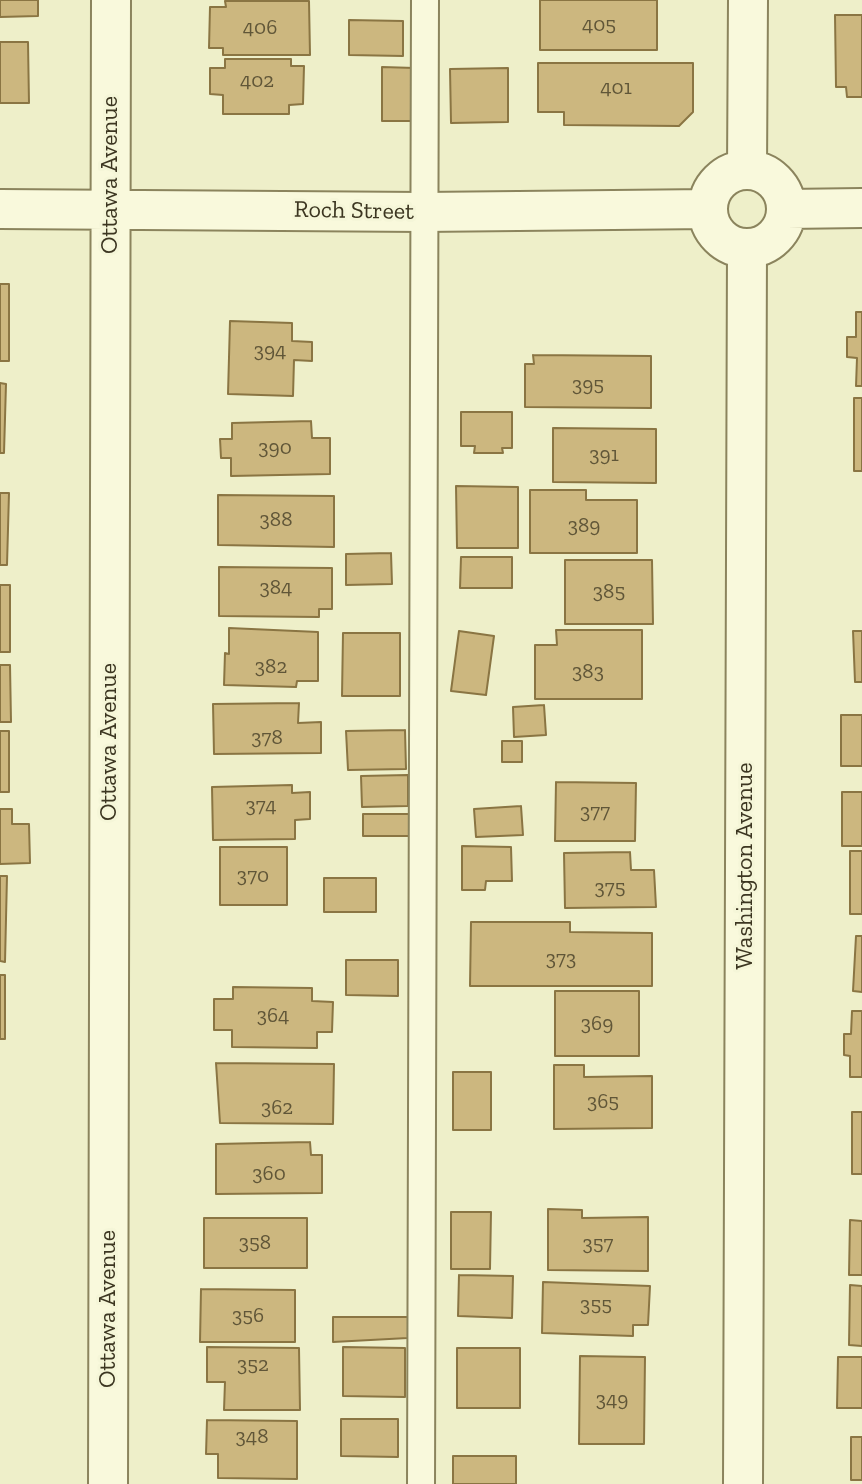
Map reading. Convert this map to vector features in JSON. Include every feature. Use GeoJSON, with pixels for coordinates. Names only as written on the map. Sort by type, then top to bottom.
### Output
{"type":"FeatureCollection","features":[{"type":"Feature","properties":{"kind":"street","name":"Ottawa Avenue"},"geometry":{"type":"LineString","coordinates":[[108,1484],[111,0]]}},
{"type":"Feature","properties":{"kind":"street"},"geometry":{"type":"LineString","coordinates":[[747,170],[748,0]]}},
{"type":"Feature","properties":{"kind":"street"},"geometry":{"type":"LineString","coordinates":[[747,170],[764,174],[778,185],[787,209],[778,234],[764,245],[738,248],[722,240],[712,226],[708,209],[712,192],[723,178],[747,170]]}},
{"type":"Feature","properties":{"kind":"street"},"geometry":{"type":"LineString","coordinates":[[787,209],[862,208]]}},
{"type":"Feature","properties":{"kind":"street","name":"Roch Street"},"geometry":{"type":"LineString","coordinates":[[0,209],[423,212],[708,209]]}},
{"type":"Feature","properties":{"kind":"street","name":"Washington Avenue"},"geometry":{"type":"LineString","coordinates":[[743,1484],[747,248]]}},
{"type":"Feature","properties":{"kind":"lane"},"geometry":{"type":"LineString","coordinates":[[421,1484],[425,0]]}},
{"type":"Feature","properties":{"kind":"building"},"geometry":{"type":"Polygon","coordinates":[[[0,0],[38,0],[38,16],[0,17],[0,0]]]}},
{"type":"Feature","properties":{"kind":"building"},"geometry":{"type":"Polygon","coordinates":[[[540,0],[657,0],[657,50],[540,50],[540,0]]]}},
{"type":"Feature","properties":{"kind":"building"},"geometry":{"type":"Polygon","coordinates":[[[225,1],[309,1],[310,55],[223,55],[223,48],[209,48],[210,7],[226,7],[225,1]]]}},
{"type":"Feature","properties":{"kind":"building"},"geometry":{"type":"Polygon","coordinates":[[[835,15],[862,15],[862,97],[847,97],[846,87],[836,87],[835,15]]]}},
{"type":"Feature","properties":{"kind":"building"},"geometry":{"type":"Polygon","coordinates":[[[349,20],[403,21],[403,56],[349,55],[349,20]]]}},
{"type":"Feature","properties":{"kind":"building"},"geometry":{"type":"Polygon","coordinates":[[[0,42],[28,42],[29,103],[0,103],[0,42]]]}},
{"type":"Feature","properties":{"kind":"building"},"geometry":{"type":"Polygon","coordinates":[[[225,59],[291,59],[291,66],[304,66],[303,104],[289,105],[289,114],[223,114],[223,95],[210,94],[210,68],[225,68],[225,59]]]}},
{"type":"Feature","properties":{"kind":"building"},"geometry":{"type":"Polygon","coordinates":[[[538,63],[693,63],[693,112],[679,126],[564,125],[564,112],[538,112],[538,63]]]}},
{"type":"Feature","properties":{"kind":"building"},"geometry":{"type":"Polygon","coordinates":[[[382,67],[415,68],[415,121],[382,121],[382,67]]]}},
{"type":"Feature","properties":{"kind":"building"},"geometry":{"type":"Polygon","coordinates":[[[508,68],[508,122],[451,123],[450,69],[508,68]]]}},
{"type":"Feature","properties":{"kind":"building"},"geometry":{"type":"Polygon","coordinates":[[[0,284],[9,284],[9,361],[0,361],[0,284]]]}},
{"type":"Feature","properties":{"kind":"building"},"geometry":{"type":"Polygon","coordinates":[[[856,312],[862,312],[862,386],[856,386],[857,358],[847,357],[847,337],[856,337],[856,312]]]}},
{"type":"Feature","properties":{"kind":"building"},"geometry":{"type":"Polygon","coordinates":[[[230,321],[292,323],[292,341],[312,342],[312,361],[294,360],[293,396],[228,394],[230,321]]]}},
{"type":"Feature","properties":{"kind":"building"},"geometry":{"type":"Polygon","coordinates":[[[533,355],[651,356],[651,408],[525,407],[525,364],[534,364],[533,355]]]}},
{"type":"Feature","properties":{"kind":"building"},"geometry":{"type":"Polygon","coordinates":[[[0,383],[6,384],[4,453],[0,453],[0,383]]]}},
{"type":"Feature","properties":{"kind":"building"},"geometry":{"type":"Polygon","coordinates":[[[854,398],[862,398],[862,471],[854,471],[854,398]]]}},
{"type":"Feature","properties":{"kind":"building"},"geometry":{"type":"Polygon","coordinates":[[[461,412],[512,412],[512,448],[502,448],[503,453],[474,453],[475,446],[461,446],[461,412]]]}},
{"type":"Feature","properties":{"kind":"building"},"geometry":{"type":"Polygon","coordinates":[[[311,421],[312,438],[330,438],[330,474],[231,476],[231,458],[221,458],[220,439],[232,439],[232,423],[311,421]]]}},
{"type":"Feature","properties":{"kind":"building"},"geometry":{"type":"Polygon","coordinates":[[[553,428],[656,429],[656,483],[553,482],[553,428]]]}},
{"type":"Feature","properties":{"kind":"building"},"geometry":{"type":"Polygon","coordinates":[[[456,486],[518,487],[518,548],[457,548],[456,486]]]}},
{"type":"Feature","properties":{"kind":"building"},"geometry":{"type":"Polygon","coordinates":[[[530,490],[586,490],[586,500],[637,500],[637,553],[530,553],[530,490]]]}},
{"type":"Feature","properties":{"kind":"building"},"geometry":{"type":"Polygon","coordinates":[[[0,493],[9,493],[7,565],[0,565],[0,493]]]}},
{"type":"Feature","properties":{"kind":"building"},"geometry":{"type":"Polygon","coordinates":[[[218,495],[334,496],[334,547],[218,545],[218,495]]]}},
{"type":"Feature","properties":{"kind":"building"},"geometry":{"type":"Polygon","coordinates":[[[391,553],[392,584],[346,585],[346,554],[391,553]]]}},
{"type":"Feature","properties":{"kind":"building"},"geometry":{"type":"Polygon","coordinates":[[[461,557],[512,557],[512,588],[460,588],[461,557]]]}},
{"type":"Feature","properties":{"kind":"building"},"geometry":{"type":"Polygon","coordinates":[[[565,560],[652,560],[653,624],[565,624],[565,560]]]}},
{"type":"Feature","properties":{"kind":"building"},"geometry":{"type":"Polygon","coordinates":[[[219,567],[332,568],[332,609],[319,609],[319,617],[219,616],[219,567]]]}},
{"type":"Feature","properties":{"kind":"building"},"geometry":{"type":"Polygon","coordinates":[[[0,585],[10,585],[10,652],[0,652],[0,585]]]}},
{"type":"Feature","properties":{"kind":"building"},"geometry":{"type":"Polygon","coordinates":[[[229,628],[318,632],[318,681],[297,681],[296,687],[224,685],[225,653],[229,654],[229,628]]]}},
{"type":"Feature","properties":{"kind":"building"},"geometry":{"type":"Polygon","coordinates":[[[556,630],[642,630],[642,699],[535,699],[535,645],[557,645],[556,630]]]}},
{"type":"Feature","properties":{"kind":"building"},"geometry":{"type":"Polygon","coordinates":[[[459,631],[494,636],[486,695],[451,691],[459,631]]]}},
{"type":"Feature","properties":{"kind":"building"},"geometry":{"type":"Polygon","coordinates":[[[853,631],[862,631],[862,682],[855,682],[853,631]]]}},
{"type":"Feature","properties":{"kind":"building"},"geometry":{"type":"Polygon","coordinates":[[[343,633],[400,633],[400,696],[342,696],[343,633]]]}},
{"type":"Feature","properties":{"kind":"building"},"geometry":{"type":"Polygon","coordinates":[[[0,665],[10,665],[11,722],[0,722],[0,665]]]}},
{"type":"Feature","properties":{"kind":"building"},"geometry":{"type":"Polygon","coordinates":[[[299,703],[298,723],[321,722],[321,753],[214,754],[213,704],[299,703]]]}},
{"type":"Feature","properties":{"kind":"building"},"geometry":{"type":"Polygon","coordinates":[[[544,705],[546,735],[514,737],[513,707],[544,705]]]}},
{"type":"Feature","properties":{"kind":"building"},"geometry":{"type":"Polygon","coordinates":[[[841,715],[862,715],[862,766],[841,766],[841,715]]]}},
{"type":"Feature","properties":{"kind":"building"},"geometry":{"type":"Polygon","coordinates":[[[405,730],[406,769],[348,770],[346,731],[405,730]]]}},
{"type":"Feature","properties":{"kind":"building"},"geometry":{"type":"Polygon","coordinates":[[[0,731],[9,731],[9,792],[0,792],[0,731]]]}},
{"type":"Feature","properties":{"kind":"building"},"geometry":{"type":"Polygon","coordinates":[[[502,741],[522,741],[522,762],[502,762],[502,741]]]}},
{"type":"Feature","properties":{"kind":"building"},"geometry":{"type":"Polygon","coordinates":[[[408,775],[408,806],[362,807],[361,776],[408,775]]]}},
{"type":"Feature","properties":{"kind":"building"},"geometry":{"type":"Polygon","coordinates":[[[556,782],[636,783],[635,841],[555,841],[556,782]]]}},
{"type":"Feature","properties":{"kind":"building"},"geometry":{"type":"Polygon","coordinates":[[[292,785],[292,793],[310,792],[310,819],[295,820],[295,839],[213,840],[212,787],[292,785]]]}},
{"type":"Feature","properties":{"kind":"building"},"geometry":{"type":"Polygon","coordinates":[[[842,792],[862,792],[862,846],[842,846],[842,792]]]}},
{"type":"Feature","properties":{"kind":"building"},"geometry":{"type":"Polygon","coordinates":[[[521,806],[523,835],[476,837],[474,809],[521,806]]]}},
{"type":"Feature","properties":{"kind":"building"},"geometry":{"type":"Polygon","coordinates":[[[0,809],[12,809],[12,824],[29,824],[30,863],[0,864],[0,809]]]}},
{"type":"Feature","properties":{"kind":"building"},"geometry":{"type":"Polygon","coordinates":[[[363,814],[409,814],[409,836],[363,836],[363,814]]]}},
{"type":"Feature","properties":{"kind":"building"},"geometry":{"type":"Polygon","coordinates":[[[462,846],[511,847],[512,881],[486,881],[485,890],[462,890],[462,846]]]}},
{"type":"Feature","properties":{"kind":"building"},"geometry":{"type":"Polygon","coordinates":[[[220,847],[287,847],[287,905],[220,905],[220,847]]]}},
{"type":"Feature","properties":{"kind":"building"},"geometry":{"type":"Polygon","coordinates":[[[850,851],[862,851],[862,914],[850,914],[850,851]]]}},
{"type":"Feature","properties":{"kind":"building"},"geometry":{"type":"Polygon","coordinates":[[[630,852],[631,870],[654,870],[656,907],[565,908],[564,853],[630,852]]]}},
{"type":"Feature","properties":{"kind":"building"},"geometry":{"type":"Polygon","coordinates":[[[0,876],[7,876],[5,962],[0,961],[0,876]]]}},
{"type":"Feature","properties":{"kind":"building"},"geometry":{"type":"Polygon","coordinates":[[[324,878],[376,878],[376,912],[324,912],[324,878]]]}},
{"type":"Feature","properties":{"kind":"building"},"geometry":{"type":"Polygon","coordinates":[[[471,922],[570,922],[570,932],[652,933],[652,986],[470,986],[471,922]]]}},
{"type":"Feature","properties":{"kind":"building"},"geometry":{"type":"Polygon","coordinates":[[[856,936],[862,936],[862,992],[853,991],[856,936]]]}},
{"type":"Feature","properties":{"kind":"building"},"geometry":{"type":"Polygon","coordinates":[[[346,960],[398,960],[398,996],[346,995],[346,960]]]}},
{"type":"Feature","properties":{"kind":"building"},"geometry":{"type":"Polygon","coordinates":[[[0,975],[5,975],[5,1039],[0,1039],[0,975]]]}},
{"type":"Feature","properties":{"kind":"building"},"geometry":{"type":"Polygon","coordinates":[[[233,987],[312,988],[312,1001],[333,1002],[332,1032],[317,1032],[317,1048],[232,1047],[232,1030],[214,1030],[214,999],[233,999],[233,987]]]}},
{"type":"Feature","properties":{"kind":"building"},"geometry":{"type":"Polygon","coordinates":[[[555,991],[639,991],[639,1056],[555,1056],[555,991]]]}},
{"type":"Feature","properties":{"kind":"building"},"geometry":{"type":"Polygon","coordinates":[[[852,1011],[862,1011],[862,1077],[850,1077],[850,1056],[844,1055],[844,1034],[851,1034],[852,1011]]]}},
{"type":"Feature","properties":{"kind":"building"},"geometry":{"type":"Polygon","coordinates":[[[216,1063],[334,1064],[333,1124],[220,1123],[216,1063]]]}},
{"type":"Feature","properties":{"kind":"building"},"geometry":{"type":"Polygon","coordinates":[[[554,1065],[584,1065],[584,1077],[652,1076],[652,1128],[554,1129],[554,1065]]]}},
{"type":"Feature","properties":{"kind":"building"},"geometry":{"type":"Polygon","coordinates":[[[453,1072],[491,1072],[491,1130],[453,1130],[453,1072]]]}},
{"type":"Feature","properties":{"kind":"building"},"geometry":{"type":"Polygon","coordinates":[[[852,1112],[862,1112],[862,1174],[852,1174],[852,1112]]]}},
{"type":"Feature","properties":{"kind":"building"},"geometry":{"type":"Polygon","coordinates":[[[310,1142],[311,1155],[322,1155],[322,1193],[216,1194],[216,1144],[310,1142]]]}},
{"type":"Feature","properties":{"kind":"building"},"geometry":{"type":"Polygon","coordinates":[[[548,1209],[582,1210],[582,1218],[648,1217],[648,1271],[548,1270],[548,1209]]]}},
{"type":"Feature","properties":{"kind":"building"},"geometry":{"type":"Polygon","coordinates":[[[451,1212],[491,1212],[490,1269],[451,1269],[451,1212]]]}},
{"type":"Feature","properties":{"kind":"building"},"geometry":{"type":"Polygon","coordinates":[[[204,1218],[307,1218],[307,1268],[204,1268],[204,1218]]]}},
{"type":"Feature","properties":{"kind":"building"},"geometry":{"type":"Polygon","coordinates":[[[850,1220],[862,1221],[862,1275],[849,1275],[850,1220]]]}},
{"type":"Feature","properties":{"kind":"building"},"geometry":{"type":"Polygon","coordinates":[[[459,1275],[513,1276],[512,1318],[458,1316],[459,1275]]]}},
{"type":"Feature","properties":{"kind":"building"},"geometry":{"type":"Polygon","coordinates":[[[543,1282],[650,1286],[648,1325],[633,1325],[633,1336],[542,1333],[543,1282]]]}},
{"type":"Feature","properties":{"kind":"building"},"geometry":{"type":"Polygon","coordinates":[[[850,1285],[862,1286],[862,1346],[849,1345],[850,1285]]]}},
{"type":"Feature","properties":{"kind":"building"},"geometry":{"type":"Polygon","coordinates":[[[201,1289],[295,1290],[295,1342],[200,1342],[201,1289]]]}},
{"type":"Feature","properties":{"kind":"building"},"geometry":{"type":"Polygon","coordinates":[[[333,1317],[408,1317],[408,1338],[333,1342],[333,1317]]]}},
{"type":"Feature","properties":{"kind":"building"},"geometry":{"type":"Polygon","coordinates":[[[207,1347],[299,1348],[300,1410],[224,1410],[225,1382],[207,1382],[207,1347]]]}},
{"type":"Feature","properties":{"kind":"building"},"geometry":{"type":"Polygon","coordinates":[[[343,1347],[405,1348],[405,1397],[343,1396],[343,1347]]]}},
{"type":"Feature","properties":{"kind":"building"},"geometry":{"type":"Polygon","coordinates":[[[457,1348],[520,1348],[520,1408],[457,1408],[457,1348]]]}},
{"type":"Feature","properties":{"kind":"building"},"geometry":{"type":"Polygon","coordinates":[[[580,1356],[645,1357],[644,1444],[579,1444],[580,1356]]]}},
{"type":"Feature","properties":{"kind":"building"},"geometry":{"type":"Polygon","coordinates":[[[838,1357],[862,1357],[862,1408],[837,1408],[838,1357]]]}},
{"type":"Feature","properties":{"kind":"building"},"geometry":{"type":"Polygon","coordinates":[[[341,1419],[398,1419],[398,1457],[341,1456],[341,1419]]]}},
{"type":"Feature","properties":{"kind":"building"},"geometry":{"type":"Polygon","coordinates":[[[207,1420],[297,1421],[297,1479],[218,1478],[218,1454],[206,1454],[207,1420]]]}},
{"type":"Feature","properties":{"kind":"building"},"geometry":{"type":"Polygon","coordinates":[[[851,1437],[862,1437],[862,1480],[851,1480],[851,1437]]]}},
{"type":"Feature","properties":{"kind":"building"},"geometry":{"type":"Polygon","coordinates":[[[453,1456],[516,1456],[516,1484],[453,1484],[453,1456]]]}}]}
